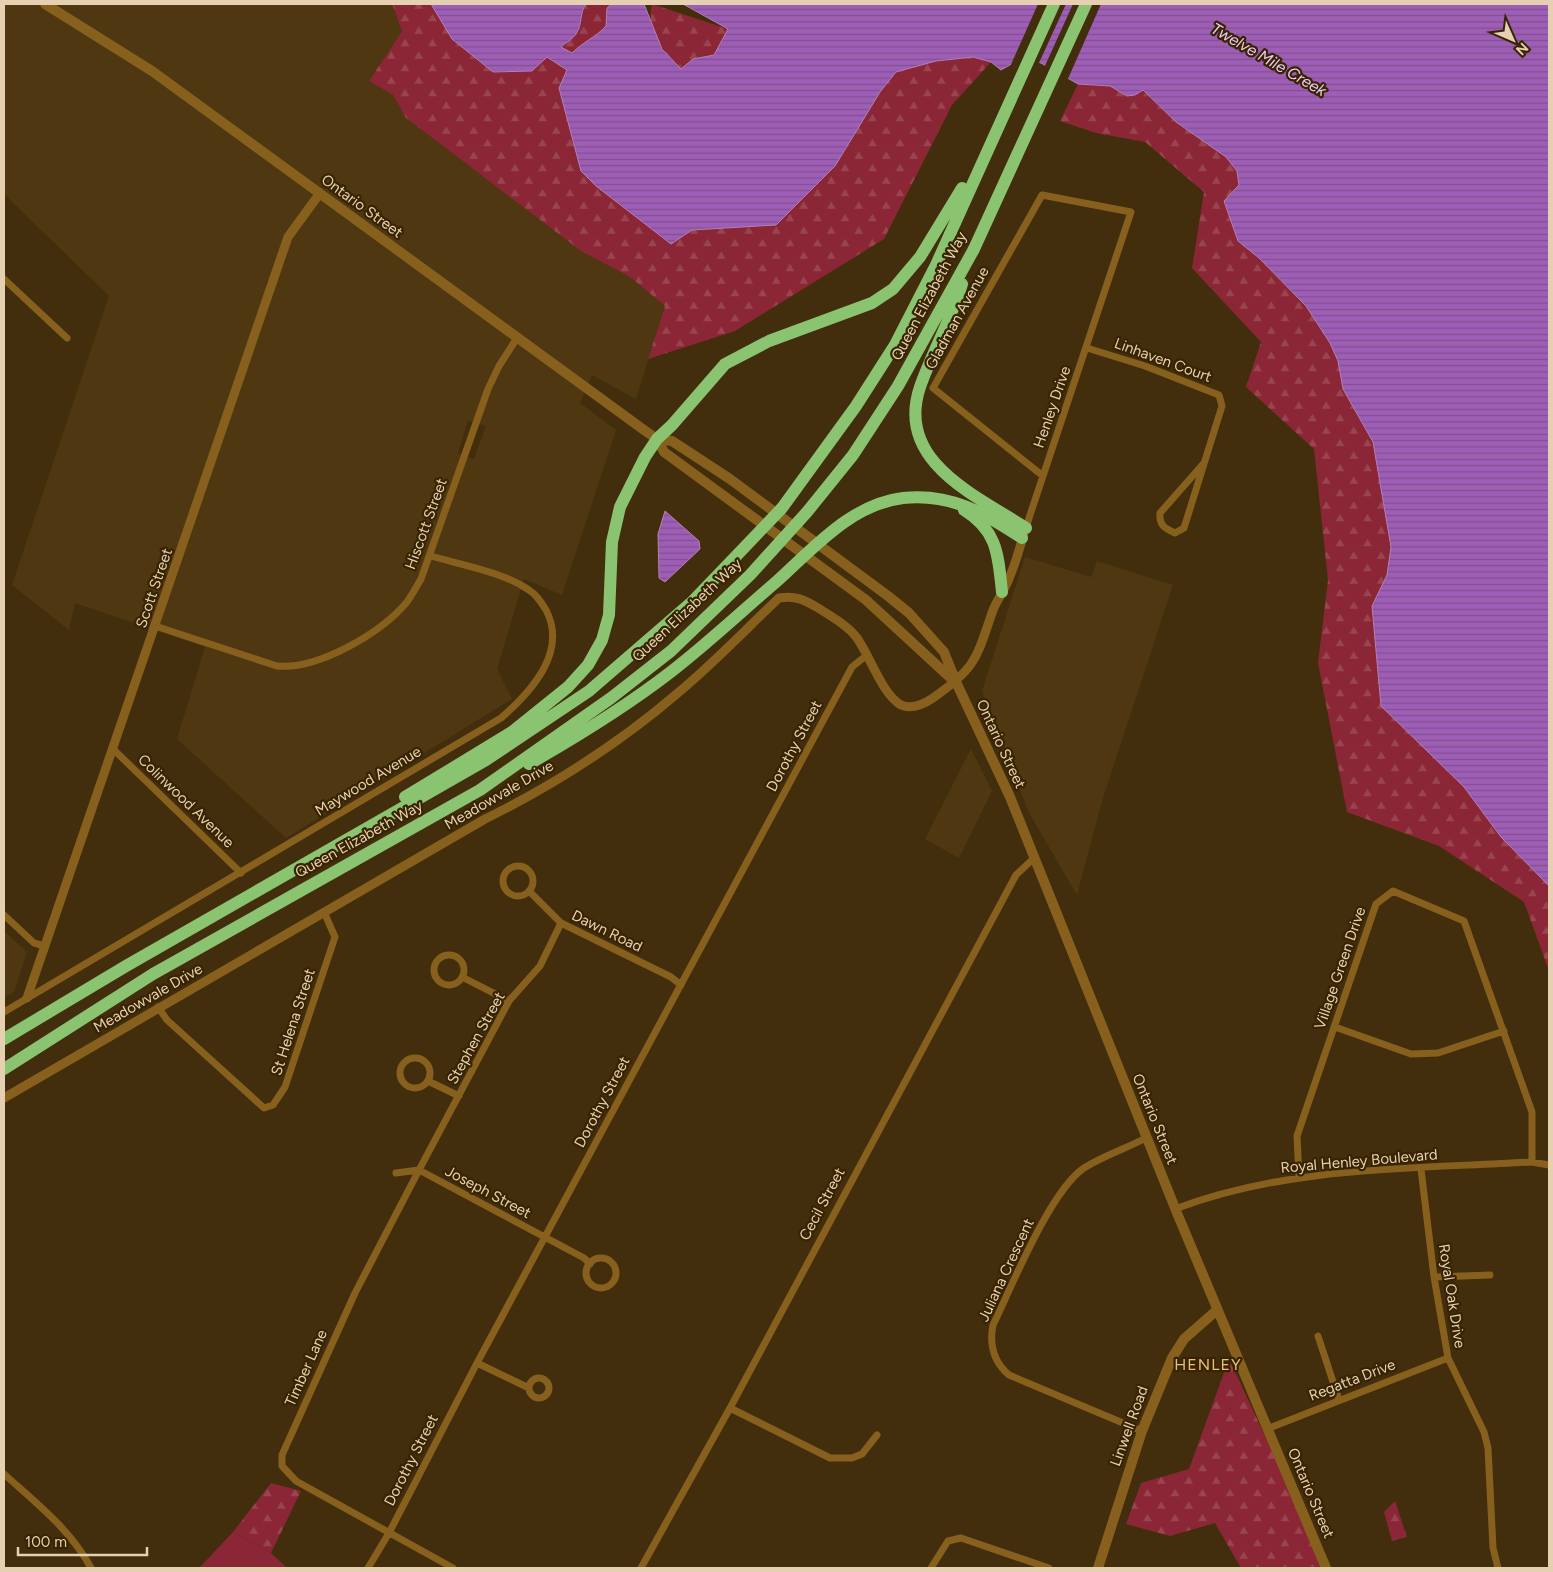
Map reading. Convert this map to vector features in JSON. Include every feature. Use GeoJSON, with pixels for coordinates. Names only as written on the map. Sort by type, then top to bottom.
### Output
{"type":"FeatureCollection","features":[{"type":"Feature","properties":{"kind":"highway","name":"Queen Elizabeth Way"},"geometry":{"type":"LineString","coordinates":[[4,1039],[156,948],[486,760],[589,690],[693,601],[782,508],[856,406],[894,345],[936,265],[1054,4]]}},
{"type":"Feature","properties":{"kind":"highway","name":"Queen Elizabeth Way"},"geometry":{"type":"LineString","coordinates":[[4,1069],[153,974],[480,790],[611,698],[671,651],[750,575],[807,512],[853,455],[903,378],[974,249],[1086,4]]}},
{"type":"Feature","properties":{"kind":"highway"},"geometry":{"type":"LineString","coordinates":[[156,948],[512,732],[568,687],[588,666],[602,640],[610,608],[614,527],[620,507],[632,482],[657,439],[672,426],[725,364],[770,341],[841,317],[872,303],[892,289],[920,257],[941,226],[1004,111]]}},
{"type":"Feature","properties":{"kind":"highway"},"geometry":{"type":"LineString","coordinates":[[974,249],[956,302],[920,387],[915,411],[916,429],[921,444],[930,459],[942,472],[1024,533]]}},
{"type":"Feature","properties":{"kind":"highway"},"geometry":{"type":"LineString","coordinates":[[480,790],[573,739],[672,671],[825,537],[852,516],[882,503],[902,498],[938,498],[964,504],[1024,533]]}},
{"type":"Feature","properties":{"kind":"highway"},"geometry":{"type":"LineString","coordinates":[[938,498],[968,513],[982,524],[991,536],[1000,562],[1002,592]]}},
{"type":"Feature","properties":{"kind":"main road","name":"Ontario Street"},"geometry":{"type":"LineString","coordinates":[[45,4],[152,70],[657,439],[664,452],[881,612],[935,665],[956,682]]}},
{"type":"Feature","properties":{"kind":"main road","name":"Ontario Street"},"geometry":{"type":"LineString","coordinates":[[657,439],[672,441],[730,479],[844,562],[909,613],[944,652],[956,682],[1010,797],[1033,859],[1175,1209],[1326,1568]]}},
{"type":"Feature","properties":{"kind":"main road","name":"Linwell Road"},"geometry":{"type":"LineString","coordinates":[[1098,1568],[1142,1430],[1172,1358],[1184,1339],[1217,1310]]}},
{"type":"Feature","properties":{"kind":"street","name":"Scott Street"},"geometry":{"type":"LineString","coordinates":[[27,998],[288,237],[320,193]]}},
{"type":"Feature","properties":{"kind":"street","name":"Gladman Avenue"},"geometry":{"type":"LineString","coordinates":[[1043,476],[933,388],[1042,195],[1048,196]]}},
{"type":"Feature","properties":{"kind":"street","name":"Henley Drive"},"geometry":{"type":"LineString","coordinates":[[956,682],[976,660],[1002,592],[1010,578],[1131,212],[1048,196]]}},
{"type":"Feature","properties":{"kind":"street"},"geometry":{"type":"LineString","coordinates":[[4,279],[67,338]]}},
{"type":"Feature","properties":{"kind":"street","name":"Hiscott Street"},"geometry":{"type":"LineString","coordinates":[[155,626],[277,666],[289,667],[319,661],[339,652],[389,619],[407,601],[421,579],[431,556],[488,389],[499,366],[517,338]]}},
{"type":"Feature","properties":{"kind":"street","name":"Linhaven Court"},"geometry":{"type":"LineString","coordinates":[[1087,348],[1145,366],[1219,395],[1222,406],[1184,528],[1175,533],[1162,526],[1159,522],[1160,513],[1204,463]]}},
{"type":"Feature","properties":{"kind":"street","name":"Maywood Avenue"},"geometry":{"type":"LineString","coordinates":[[4,1012],[501,718],[518,704],[544,670],[553,648],[554,638],[550,619],[539,598],[529,589],[509,580],[431,556]]}},
{"type":"Feature","properties":{"kind":"street","name":"Meadowvale Drive"},"geometry":{"type":"LineString","coordinates":[[4,1098],[485,819],[514,805],[609,745],[679,692],[779,598],[791,596],[807,602],[829,615],[857,638],[891,696],[901,704],[918,706],[956,682]]}},
{"type":"Feature","properties":{"kind":"street","name":"Dorothy Street"},"geometry":{"type":"LineString","coordinates":[[368,1568],[389,1533],[477,1363],[852,667],[867,655]]}},
{"type":"Feature","properties":{"kind":"street","name":"Colinwood Avenue"},"geometry":{"type":"LineString","coordinates":[[113,749],[241,873]]}},
{"type":"Feature","properties":{"kind":"street","name":"Cecil Street"},"geometry":{"type":"LineString","coordinates":[[641,1568],[730,1408],[1016,874],[1033,859]]}},
{"type":"Feature","properties":{"kind":"street"},"geometry":{"type":"LineString","coordinates":[[518,866],[527,869],[533,882],[529,892],[515,896],[506,891],[503,882],[508,869],[518,866]]}},
{"type":"Feature","properties":{"kind":"street","name":"Village Green Drive"},"geometry":{"type":"LineString","coordinates":[[1299,1177],[1297,1136],[1376,904],[1393,891],[1464,921],[1532,1112],[1532,1162]]}},
{"type":"Feature","properties":{"kind":"street","name":"Dawn Road"},"geometry":{"type":"LineString","coordinates":[[529,892],[561,923],[680,984]]}},
{"type":"Feature","properties":{"kind":"street","name":"St Helena Street"},"geometry":{"type":"LineString","coordinates":[[158,1007],[167,1020],[264,1108],[274,1105],[286,1087],[335,937],[324,912]]}},
{"type":"Feature","properties":{"kind":"street"},"geometry":{"type":"LineString","coordinates":[[4,915],[34,943],[45,946]]}},
{"type":"Feature","properties":{"kind":"street","name":"Stephen Street"},"geometry":{"type":"LineString","coordinates":[[419,1170],[510,1001],[540,966],[561,923]]}},
{"type":"Feature","properties":{"kind":"street"},"geometry":{"type":"LineString","coordinates":[[455,956],[462,963],[462,977],[450,985],[441,983],[435,975],[435,966],[441,958],[455,956]]}},
{"type":"Feature","properties":{"kind":"street"},"geometry":{"type":"LineString","coordinates":[[462,977],[510,1001]]}},
{"type":"Feature","properties":{"kind":"street"},"geometry":{"type":"LineString","coordinates":[[1335,1027],[1410,1054],[1438,1053],[1504,1032]]}},
{"type":"Feature","properties":{"kind":"street"},"geometry":{"type":"LineString","coordinates":[[408,1059],[422,1059],[430,1071],[428,1081],[421,1088],[410,1088],[402,1082],[400,1067],[408,1059]]}},
{"type":"Feature","properties":{"kind":"street"},"geometry":{"type":"LineString","coordinates":[[428,1081],[459,1096]]}},
{"type":"Feature","properties":{"kind":"street","name":"Juliana Crescent"},"geometry":{"type":"LineString","coordinates":[[1142,1430],[1009,1375],[998,1366],[991,1336],[993,1325],[1052,1206],[1068,1184],[1084,1168],[1146,1138]]}},
{"type":"Feature","properties":{"kind":"street","name":"Royal Henley Boulevard"},"geometry":{"type":"LineString","coordinates":[[1175,1209],[1235,1188],[1299,1177],[1532,1162],[1549,1165]]}},
{"type":"Feature","properties":{"kind":"street","name":"Royal Oak Drive"},"geometry":{"type":"LineString","coordinates":[[1421,1169],[1434,1277],[1448,1358],[1484,1432],[1488,1448],[1493,1548],[1498,1568]]}},
{"type":"Feature","properties":{"kind":"street"},"geometry":{"type":"LineString","coordinates":[[396,1173],[419,1170]]}},
{"type":"Feature","properties":{"kind":"street","name":"Joseph Street"},"geometry":{"type":"LineString","coordinates":[[419,1170],[590,1264]]}},
{"type":"Feature","properties":{"kind":"street","name":"Timber Lane"},"geometry":{"type":"LineString","coordinates":[[419,1170],[355,1293],[282,1455],[282,1466],[296,1481],[453,1568]]}},
{"type":"Feature","properties":{"kind":"street"},"geometry":{"type":"LineString","coordinates":[[602,1258],[611,1262],[616,1274],[612,1283],[603,1288],[594,1286],[586,1273],[590,1264],[602,1258]]}},
{"type":"Feature","properties":{"kind":"street"},"geometry":{"type":"LineString","coordinates":[[1434,1277],[1490,1275]]}},
{"type":"Feature","properties":{"kind":"street"},"geometry":{"type":"LineString","coordinates":[[1318,1336],[1339,1400]]}},
{"type":"Feature","properties":{"kind":"street","name":"Regatta Drive"},"geometry":{"type":"LineString","coordinates":[[1267,1429],[1448,1358]]}},
{"type":"Feature","properties":{"kind":"street"},"geometry":{"type":"LineString","coordinates":[[477,1363],[529,1388]]}},
{"type":"Feature","properties":{"kind":"street"},"geometry":{"type":"LineString","coordinates":[[730,1408],[830,1458],[852,1458],[862,1454],[877,1435]]}},
{"type":"Feature","properties":{"kind":"street"},"geometry":{"type":"LineString","coordinates":[[4,1474],[60,1525],[74,1541],[92,1568]]}},
{"type":"Feature","properties":{"kind":"street"},"geometry":{"type":"LineString","coordinates":[[932,1568],[948,1541],[961,1538],[1049,1568]]}},
{"type":"Feature","properties":{"kind":"shaded area"},"geometry":{"type":"Polygon","coordinates":[[[4,4],[392,4],[402,31],[369,81],[393,95],[406,118],[581,251],[630,277],[665,306],[636,399],[592,375],[580,403],[616,430],[562,595],[524,579],[497,669],[512,699],[286,838],[177,739],[205,647],[75,603],[69,630],[12,585],[109,296],[4,194],[4,4]],[[468,421],[458,453],[474,459],[486,426],[468,421]]]}},
{"type":"Feature","properties":{"kind":"shaded area"},"geometry":{"type":"Polygon","coordinates":[[[1025,557],[1091,577],[1097,561],[1173,585],[1102,801],[1077,895],[1029,813],[982,691],[1025,557]]]}},
{"type":"Feature","properties":{"kind":"shaded area"},"geometry":{"type":"Polygon","coordinates":[[[971,749],[992,791],[959,858],[925,839],[971,749]]]}},
{"type":"Feature","properties":{"kind":"shaded area"},"geometry":{"type":"Polygon","coordinates":[[[4,931],[27,952],[14,992],[4,998],[4,931]]]}},
{"type":"Feature","properties":{"kind":"green space"},"geometry":{"type":"Polygon","coordinates":[[[392,4],[431,4],[452,39],[493,72],[532,71],[547,57],[568,70],[671,244],[692,230],[776,225],[896,72],[936,61],[973,57],[991,62],[952,105],[884,239],[735,331],[648,359],[665,306],[630,277],[581,251],[406,118],[393,95],[369,81],[402,31],[392,4]]]}},
{"type":"Feature","properties":{"kind":"green space"},"geometry":{"type":"Polygon","coordinates":[[[586,4],[611,4],[607,8],[606,26],[572,53],[560,47],[573,38],[578,30],[582,11],[586,4]]]}},
{"type":"Feature","properties":{"kind":"green space"},"geometry":{"type":"Polygon","coordinates":[[[652,4],[728,29],[714,55],[693,59],[681,69],[668,55],[654,32],[651,23],[652,4]]]}},
{"type":"Feature","properties":{"kind":"green space"},"geometry":{"type":"Polygon","coordinates":[[[1078,84],[1110,86],[1127,96],[1142,90],[1176,122],[1226,157],[1238,171],[1238,241],[1259,258],[1306,306],[1330,343],[1338,361],[1343,389],[1373,442],[1391,547],[1387,575],[1372,606],[1381,706],[1464,787],[1501,837],[1549,886],[1549,971],[1524,902],[1439,846],[1347,812],[1318,663],[1328,580],[1314,449],[1246,387],[1261,342],[1192,268],[1204,192],[1145,142],[1096,133],[1060,121],[1078,84]]]}},
{"type":"Feature","properties":{"kind":"green space"},"geometry":{"type":"Polygon","coordinates":[[[1229,1359],[1327,1568],[1241,1568],[1215,1523],[1170,1536],[1126,1524],[1141,1483],[1189,1469],[1229,1359]]]}},
{"type":"Feature","properties":{"kind":"green space"},"geometry":{"type":"Polygon","coordinates":[[[271,1483],[301,1491],[271,1553],[233,1532],[271,1483]]]}},
{"type":"Feature","properties":{"kind":"green space"},"geometry":{"type":"Polygon","coordinates":[[[1395,1501],[1407,1537],[1392,1541],[1384,1512],[1395,1501]]]}},
{"type":"Feature","properties":{"kind":"green space"},"geometry":{"type":"Polygon","coordinates":[[[233,1532],[271,1553],[287,1568],[199,1568],[233,1532]]]}},
{"type":"Feature","properties":{"kind":"water","name":"Twelve Mile Creek"},"geometry":{"type":"Polygon","coordinates":[[[431,4],[586,4],[582,11],[580,26],[576,34],[561,47],[572,53],[606,26],[607,8],[612,4],[644,4],[662,49],[681,69],[693,59],[714,55],[728,29],[683,4],[1549,4],[1549,886],[1501,837],[1464,787],[1381,706],[1372,606],[1387,575],[1391,547],[1373,442],[1343,389],[1338,361],[1330,343],[1306,306],[1259,258],[1238,241],[1224,201],[1239,185],[1237,171],[1226,157],[1176,122],[1143,90],[1135,95],[1127,96],[1110,86],[1078,84],[1041,63],[1022,58],[1001,70],[991,62],[973,57],[936,61],[896,72],[880,92],[835,166],[776,225],[692,230],[671,244],[596,186],[581,171],[559,88],[567,70],[547,57],[532,71],[493,72],[452,39],[431,4]]]}},
{"type":"Feature","properties":{"kind":"water"},"geometry":{"type":"Polygon","coordinates":[[[665,511],[699,541],[700,549],[665,582],[659,578],[658,534],[665,511]]]}},
{"type":"Feature","properties":{"kind":"pier"},"geometry":{"type":"Polygon","coordinates":[[[1038,4],[1066,4],[1038,65],[1022,61],[1009,69],[1038,4]]]}},
{"type":"Feature","properties":{"kind":"pier"},"geometry":{"type":"Polygon","coordinates":[[[1073,4],[1101,4],[1067,81],[1044,68],[1073,4]]]}},
{"type":"Feature","properties":{"kind":"district","name":"HENLEY"},"geometry":{"type":"Point","coordinates":[1208,1364]}}]}
